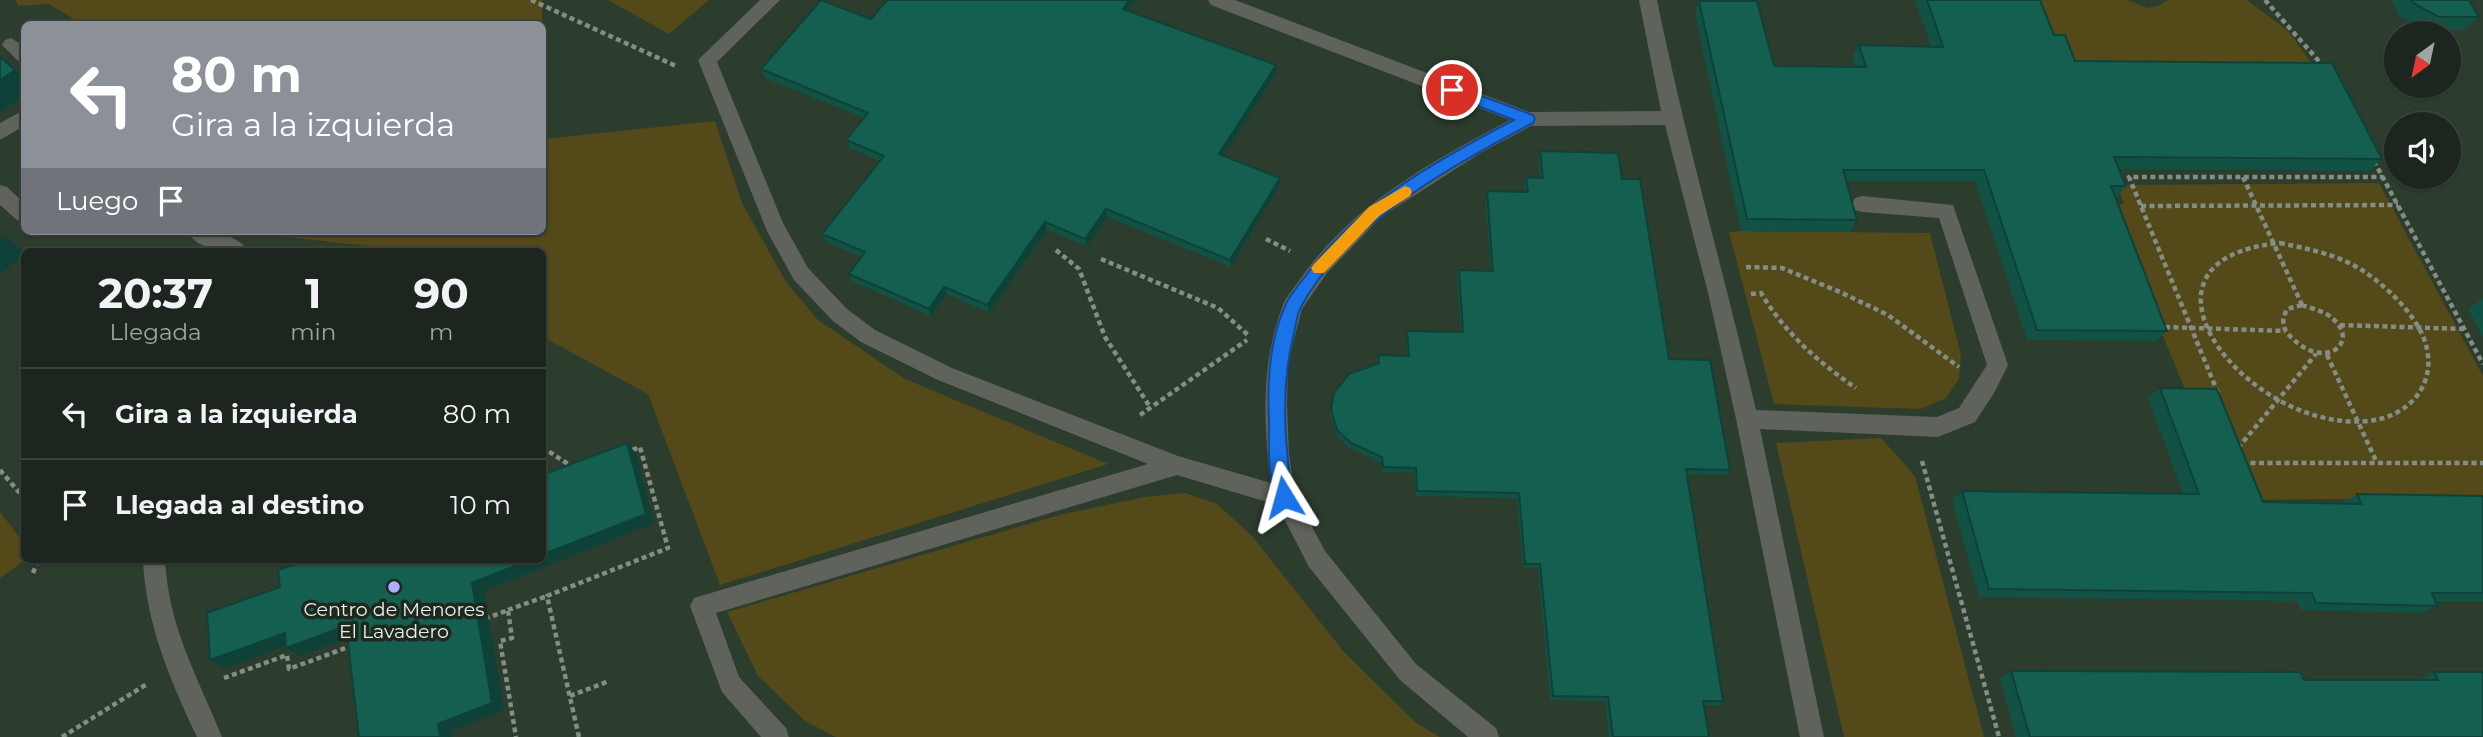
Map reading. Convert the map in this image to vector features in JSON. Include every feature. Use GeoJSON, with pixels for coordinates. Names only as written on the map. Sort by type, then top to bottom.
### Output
{"type":"FeatureCollection","features":[{"type":"Feature","properties":{"kind":"lane"},"geometry":{"type":"LineString","coordinates":[[771,0],[707,60],[774,225],[801,274],[840,315],[868,336],[945,374],[1177,465],[1215,474],[1284,497]]}},
{"type":"Feature","properties":{"kind":"lane"},"geometry":{"type":"LineString","coordinates":[[1217,0],[1528,119],[1672,118]]}},
{"type":"Feature","properties":{"kind":"lane"},"geometry":{"type":"LineString","coordinates":[[1648,0],[1672,118],[1719,297],[1747,419],[1812,737]]}},
{"type":"Feature","properties":{"kind":"lane"},"geometry":{"type":"LineString","coordinates":[[0,133],[21,119]]}},
{"type":"Feature","properties":{"kind":"lane"},"geometry":{"type":"LineString","coordinates":[[1487,737],[1408,672],[1317,559],[1284,497],[1278,454],[1278,362],[1293,306],[1320,267],[1374,211],[1475,147],[1528,119]]}},
{"type":"Feature","properties":{"kind":"lane"},"geometry":{"type":"LineString","coordinates":[[0,193],[21,211]]}},
{"type":"Feature","properties":{"kind":"lane"},"geometry":{"type":"LineString","coordinates":[[1747,419],[1938,427],[1967,415],[1987,386],[1998,365],[1945,211],[1862,204]]}},
{"type":"Feature","properties":{"kind":"lane"},"geometry":{"type":"LineString","coordinates":[[205,235],[230,248]]}},
{"type":"Feature","properties":{"kind":"lane"},"geometry":{"type":"LineString","coordinates":[[777,737],[730,684],[702,606],[1177,465]]}},
{"type":"Feature","properties":{"kind":"lane"},"geometry":{"type":"LineString","coordinates":[[154,563],[154,590],[176,666],[210,737]]}},
{"type":"Feature","properties":{"kind":"path"},"geometry":{"type":"LineString","coordinates":[[531,0],[569,15],[717,86]]}},
{"type":"Feature","properties":{"kind":"path"},"geometry":{"type":"LineString","coordinates":[[2265,0],[2322,65],[2328,76]]}},
{"type":"Feature","properties":{"kind":"path"},"geometry":{"type":"LineString","coordinates":[[2371,154],[2483,364]]}},
{"type":"Feature","properties":{"kind":"path"},"geometry":{"type":"LineString","coordinates":[[2221,399],[2129,177],[2383,177]]}},
{"type":"Feature","properties":{"kind":"path"},"geometry":{"type":"LineString","coordinates":[[2243,177],[2302,305]]}},
{"type":"Feature","properties":{"kind":"path"},"geometry":{"type":"LineString","coordinates":[[2141,206],[2398,205]]}},
{"type":"Feature","properties":{"kind":"path"},"geometry":{"type":"LineString","coordinates":[[2275,244],[2326,253],[2372,277],[2407,311],[2427,349],[2427,385],[2405,412],[2359,423],[2321,419],[2275,400],[2236,371],[2208,329],[2201,306],[2205,279],[2221,258],[2247,246],[2275,244]]}},
{"type":"Feature","properties":{"kind":"path"},"geometry":{"type":"LineString","coordinates":[[1056,250],[1079,269],[1105,337],[1150,407]]}},
{"type":"Feature","properties":{"kind":"path"},"geometry":{"type":"LineString","coordinates":[[1101,259],[1218,308],[1251,337],[1150,407],[1111,439]]}},
{"type":"Feature","properties":{"kind":"path"},"geometry":{"type":"LineString","coordinates":[[1711,266],[1782,268],[1840,292],[1888,315],[1987,386]]}},
{"type":"Feature","properties":{"kind":"path"},"geometry":{"type":"LineString","coordinates":[[1719,297],[1761,293],[1773,316],[1827,368],[1865,394],[1922,460],[1999,737]]}},
{"type":"Feature","properties":{"kind":"path"},"geometry":{"type":"LineString","coordinates":[[2302,305],[2323,312],[2339,325],[2344,335],[2343,345],[2337,351],[2326,355],[2316,354],[2303,349],[2285,331],[2282,323],[2287,309],[2302,305]]}},
{"type":"Feature","properties":{"kind":"path"},"geometry":{"type":"LineString","coordinates":[[2339,325],[2464,329]]}},
{"type":"Feature","properties":{"kind":"path"},"geometry":{"type":"LineString","coordinates":[[2165,327],[2285,331]]}},
{"type":"Feature","properties":{"kind":"path"},"geometry":{"type":"LineString","coordinates":[[2233,454],[2275,400],[2316,354]]}},
{"type":"Feature","properties":{"kind":"path"},"geometry":{"type":"LineString","coordinates":[[2326,355],[2377,463]]}},
{"type":"Feature","properties":{"kind":"path"},"geometry":{"type":"LineString","coordinates":[[2235,434],[2240,445]]}},
{"type":"Feature","properties":{"kind":"path"},"geometry":{"type":"LineString","coordinates":[[472,624],[668,548],[640,447],[615,456]]}},
{"type":"Feature","properties":{"kind":"path"},"geometry":{"type":"LineString","coordinates":[[546,450],[578,470]]}},
{"type":"Feature","properties":{"kind":"path"},"geometry":{"type":"LineString","coordinates":[[2240,463],[2483,463]]}},
{"type":"Feature","properties":{"kind":"path"},"geometry":{"type":"LineString","coordinates":[[0,470],[21,494]]}},
{"type":"Feature","properties":{"kind":"path"},"geometry":{"type":"LineString","coordinates":[[33,573],[37,563]]}},
{"type":"Feature","properties":{"kind":"path"},"geometry":{"type":"LineString","coordinates":[[547,596],[579,737]]}},
{"type":"Feature","properties":{"kind":"path"},"geometry":{"type":"LineString","coordinates":[[508,610],[512,638],[500,641],[516,737]]}},
{"type":"Feature","properties":{"kind":"path"},"geometry":{"type":"LineString","coordinates":[[188,692],[287,654],[289,670],[351,646],[353,659]]}},
{"type":"Feature","properties":{"kind":"path"},"geometry":{"type":"LineString","coordinates":[[62,737],[176,666]]}},
{"type":"Feature","properties":{"kind":"path"},"geometry":{"type":"LineString","coordinates":[[570,696],[609,681]]}},
{"type":"Feature","properties":{"kind":"shaded area"},"geometry":{"type":"Polygon","coordinates":[[[0,0],[2483,0],[2483,737],[0,737],[0,0]]]}},
{"type":"Feature","properties":{"kind":"shaded area"},"geometry":{"type":"Polygon","coordinates":[[[16,0],[542,0],[542,21],[77,21],[49,4],[18,6],[16,0]]]}},
{"type":"Feature","properties":{"kind":"shaded area"},"geometry":{"type":"Polygon","coordinates":[[[608,0],[709,0],[669,34],[608,0]]]}},
{"type":"Feature","properties":{"kind":"shaded area"},"geometry":{"type":"Polygon","coordinates":[[[2033,0],[2128,0],[2147,8],[2168,0],[2247,0],[2287,30],[2314,66],[2068,62],[2048,41],[2033,0]]]}},
{"type":"Feature","properties":{"kind":"shaded area"},"geometry":{"type":"Polygon","coordinates":[[[715,121],[742,203],[786,282],[818,320],[905,379],[1108,464],[720,585],[648,394],[546,339],[546,248],[381,248],[273,235],[546,235],[546,139],[715,121]]]}},
{"type":"Feature","properties":{"kind":"shaded area"},"geometry":{"type":"Polygon","coordinates":[[[2379,183],[2483,376],[2483,498],[2225,500],[2186,392],[2109,204],[2124,204],[2117,185],[2379,183]]]}},
{"type":"Feature","properties":{"kind":"shaded area"},"geometry":{"type":"Polygon","coordinates":[[[1729,232],[1930,233],[1961,355],[1959,379],[1946,398],[1921,409],[1774,404],[1729,232]]]}},
{"type":"Feature","properties":{"kind":"shaded area"},"geometry":{"type":"Polygon","coordinates":[[[1881,438],[1915,476],[1984,737],[1844,737],[1776,443],[1881,438]]]}},
{"type":"Feature","properties":{"kind":"shaded area"},"geometry":{"type":"Polygon","coordinates":[[[1185,493],[1217,504],[1252,536],[1344,652],[1416,723],[1440,737],[836,737],[805,721],[758,676],[727,612],[1059,515],[1145,497],[1185,493]]]}},
{"type":"Feature","properties":{"kind":"shaded area"},"geometry":{"type":"Polygon","coordinates":[[[0,512],[21,539],[21,563],[0,578],[0,512]]]}},
{"type":"Feature","properties":{"kind":"building"},"geometry":{"type":"Polygon","coordinates":[[[821,0],[871,19],[887,0],[1129,0],[1123,9],[1276,65],[1219,154],[1280,178],[1230,260],[1106,209],[1085,239],[1045,222],[987,305],[944,287],[929,309],[849,274],[865,252],[822,234],[884,156],[846,140],[868,113],[761,69],[821,0]]]}},
{"type":"Feature","properties":{"kind":"building"},"geometry":{"type":"Polygon","coordinates":[[[1927,0],[2040,0],[2054,35],[2065,35],[2075,61],[2332,63],[2382,159],[2114,157],[2126,186],[2111,186],[2167,331],[2037,330],[1984,170],[1843,170],[1857,220],[1747,219],[1699,1],[1757,1],[1774,66],[1866,67],[1859,45],[1943,47],[1927,0]]]}},
{"type":"Feature","properties":{"kind":"building"},"geometry":{"type":"Polygon","coordinates":[[[2411,0],[2469,0],[2479,17],[2439,17],[2411,0]]]}},
{"type":"Feature","properties":{"kind":"building"},"geometry":{"type":"Polygon","coordinates":[[[0,57],[15,70],[0,80],[0,57]]]}},
{"type":"Feature","properties":{"kind":"building"},"geometry":{"type":"Polygon","coordinates":[[[1540,151],[1618,153],[1622,179],[1640,179],[1669,359],[1710,360],[1730,470],[1686,469],[1723,701],[1703,701],[1709,737],[1613,737],[1608,697],[1553,696],[1540,564],[1525,564],[1519,493],[1417,491],[1416,468],[1383,467],[1382,457],[1351,443],[1337,430],[1331,409],[1334,393],[1349,374],[1379,363],[1378,355],[1409,356],[1407,331],[1463,332],[1459,270],[1493,271],[1487,191],[1528,192],[1526,177],[1543,178],[1540,151]]]}},
{"type":"Feature","properties":{"kind":"building"},"geometry":{"type":"Polygon","coordinates":[[[2160,388],[2217,389],[2263,502],[2361,504],[2357,494],[2483,496],[2483,593],[2432,593],[2437,606],[2316,603],[2312,593],[1989,589],[1962,491],[2199,494],[2160,388]]]}},
{"type":"Feature","properties":{"kind":"building"},"geometry":{"type":"Polygon","coordinates":[[[627,443],[646,514],[546,553],[546,473],[627,443]]]}},
{"type":"Feature","properties":{"kind":"building","name":"Centro de Menores El Lavadero"},"geometry":{"type":"Polygon","coordinates":[[[299,563],[522,563],[472,583],[492,703],[438,724],[440,737],[359,737],[346,626],[286,648],[285,633],[210,660],[207,613],[280,587],[278,570],[299,563]]]}},
{"type":"Feature","properties":{"kind":"building"},"geometry":{"type":"Polygon","coordinates":[[[2011,671],[2300,672],[2304,680],[2438,680],[2434,672],[2483,672],[2483,737],[2030,737],[2011,671]]]}},
{"type":"Feature","properties":{"kind":"slow traffic"},"geometry":{"type":"LineString","coordinates":[[1319,268],[1374,211],[1405,192]]}},
{"type":"Feature","properties":{"kind":"place","name":"Centro de Menores El Lavadero"},"geometry":{"type":"Point","coordinates":[394,587]}},
{"type":"Feature","properties":{"kind":"route"},"geometry":{"type":"LineString","coordinates":[[1284,497],[1278,454],[1278,362],[1293,306],[1320,267],[1374,211],[1475,147],[1528,119],[1452,90]]}}]}
